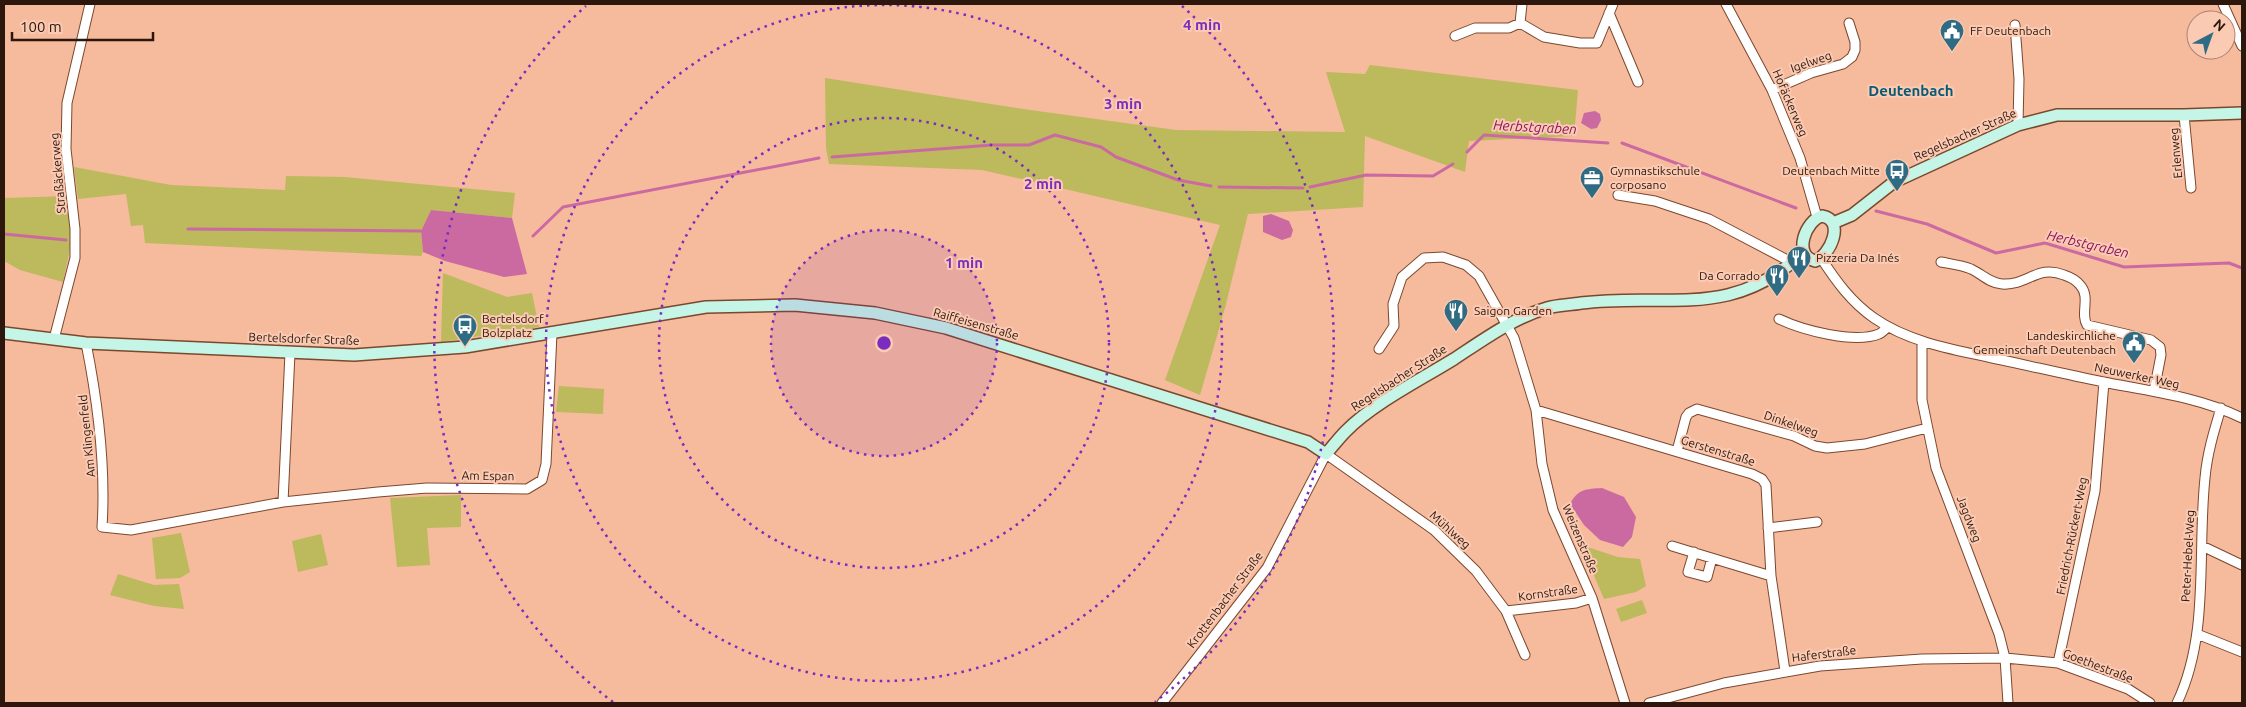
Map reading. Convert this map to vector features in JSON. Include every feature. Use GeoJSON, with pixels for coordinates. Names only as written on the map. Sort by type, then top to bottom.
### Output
{"type":"FeatureCollection","features":[{"type":"Feature","properties":{"kind":"street","name":"Straßäckerweg"},"geometry":{"type":"LineString","coordinates":[[54,339],[75,258],[74,220],[66,148],[68,103],[90,4]]}},
{"type":"Feature","properties":{"kind":"street"},"geometry":{"type":"LineString","coordinates":[[1520,23],[1522,4]]}},
{"type":"Feature","properties":{"kind":"street"},"geometry":{"type":"LineString","coordinates":[[1520,23],[1544,37],[1580,43],[1597,42],[1613,4]]}},
{"type":"Feature","properties":{"kind":"street","name":"Hofäckerweg"},"geometry":{"type":"LineString","coordinates":[[1726,4],[1772,90],[1800,158],[1817,217]]}},
{"type":"Feature","properties":{"kind":"street"},"geometry":{"type":"LineString","coordinates":[[2222,4],[2242,46]]}},
{"type":"Feature","properties":{"kind":"street"},"geometry":{"type":"LineString","coordinates":[[1609,14],[1638,82]]}},
{"type":"Feature","properties":{"kind":"street"},"geometry":{"type":"LineString","coordinates":[[1455,36],[1476,28],[1509,28],[1520,23]]}},
{"type":"Feature","properties":{"kind":"street","name":"Igelweg"},"geometry":{"type":"LineString","coordinates":[[1772,90],[1811,72],[1843,64],[1852,57],[1855,50],[1855,42],[1849,23]]}},
{"type":"Feature","properties":{"kind":"street"},"geometry":{"type":"LineString","coordinates":[[2015,25],[2019,78],[2018,125]]}},
{"type":"Feature","properties":{"kind":"street","name":"Regelsbacher Straße"},"geometry":{"type":"LineString","coordinates":[[1833,223],[1852,215],[1894,182],[2018,125],[2057,115],[2242,113]]}},
{"type":"Feature","properties":{"kind":"street","name":"Erlenweg"},"geometry":{"type":"LineString","coordinates":[[2184,115],[2191,188]]}},
{"type":"Feature","properties":{"kind":"street"},"geometry":{"type":"LineString","coordinates":[[1618,195],[1655,201],[1709,219],[1793,263]]}},
{"type":"Feature","properties":{"kind":"street"},"geometry":{"type":"LineString","coordinates":[[1826,216],[1833,223],[1834,234],[1827,252],[1821,258],[1810,260],[1802,247],[1806,232],[1811,223],[1817,217],[1826,216]]}},
{"type":"Feature","properties":{"kind":"street","name":"Regelsbacher Straße"},"geometry":{"type":"LineString","coordinates":[[1326,454],[1347,430],[1369,412],[1506,326],[1547,308],[1611,299],[1697,301],[1722,297],[1763,282],[1793,263],[1804,253]]}},
{"type":"Feature","properties":{"kind":"street","name":"Weizenstraße"},"geometry":{"type":"LineString","coordinates":[[1379,349],[1394,326],[1393,304],[1402,277],[1424,258],[1443,257],[1466,265],[1479,276],[1514,338],[1536,410],[1542,464],[1553,510],[1592,598],[1625,703]]}},
{"type":"Feature","properties":{"kind":"street","name":"Neuwerker Weg"},"geometry":{"type":"LineString","coordinates":[[1821,258],[1847,294],[1862,309],[1888,327],[1922,341],[1956,351],[2154,391],[2220,408],[2242,418]]}},
{"type":"Feature","properties":{"kind":"street"},"geometry":{"type":"LineString","coordinates":[[1941,262],[1971,270],[1988,280],[2003,284],[2023,281],[2045,271],[2058,273],[2074,280],[2084,292],[2086,301],[2085,323],[2087,326],[2151,340],[2160,346],[2161,355],[2154,391]]}},
{"type":"Feature","properties":{"kind":"street","name":"Raiffeisenstraße"},"geometry":{"type":"LineString","coordinates":[[603,324],[706,307],[795,305],[875,313],[946,328],[1308,442],[1326,454]]}},
{"type":"Feature","properties":{"kind":"street"},"geometry":{"type":"LineString","coordinates":[[1779,319],[1793,326],[1813,332],[1856,337],[1880,334],[1888,327]]}},
{"type":"Feature","properties":{"kind":"street","name":"Bertelsdorfer Straße"},"geometry":{"type":"LineString","coordinates":[[4,333],[86,343],[362,355],[465,346],[603,324]]}},
{"type":"Feature","properties":{"kind":"street","name":"Am Espan"},"geometry":{"type":"LineString","coordinates":[[102,527],[131,530],[283,502],[427,488],[527,489],[542,480],[546,464],[552,333]]}},
{"type":"Feature","properties":{"kind":"street","name":"Jagdweg"},"geometry":{"type":"LineString","coordinates":[[1922,341],[1922,400],[1936,468],[1999,634],[2005,658],[2008,703]]}},
{"type":"Feature","properties":{"kind":"street","name":"Am Klingenfeld"},"geometry":{"type":"LineString","coordinates":[[86,343],[97,396],[105,486],[102,527]]}},
{"type":"Feature","properties":{"kind":"street"},"geometry":{"type":"LineString","coordinates":[[283,502],[290,353]]}},
{"type":"Feature","properties":{"kind":"street","name":"Friedrich-Rückert-Weg"},"geometry":{"type":"LineString","coordinates":[[2058,663],[2095,491],[2104,382]]}},
{"type":"Feature","properties":{"kind":"street","name":"Dinkelweg"},"geometry":{"type":"LineString","coordinates":[[1677,451],[1686,417],[1689,412],[1698,408],[1794,436],[1815,446],[1827,448],[1865,444],[1927,428]]}},
{"type":"Feature","properties":{"kind":"street","name":"Peter-Hebel-Weg"},"geometry":{"type":"LineString","coordinates":[[2177,703],[2188,680],[2197,634],[2207,460],[2220,408]]}},
{"type":"Feature","properties":{"kind":"street","name":"Gerstenstraße"},"geometry":{"type":"LineString","coordinates":[[1536,410],[1677,451],[1752,474],[1762,479],[1766,485],[1770,576],[1786,671]]}},
{"type":"Feature","properties":{"kind":"street","name":"Mühlweg"},"geometry":{"type":"LineString","coordinates":[[1326,454],[1434,530],[1476,571],[1506,611],[1525,655]]}},
{"type":"Feature","properties":{"kind":"street","name":"Krottenbacher Straße"},"geometry":{"type":"LineString","coordinates":[[1162,703],[1267,568],[1326,454]]}},
{"type":"Feature","properties":{"kind":"street"},"geometry":{"type":"LineString","coordinates":[[1768,528],[1817,522]]}},
{"type":"Feature","properties":{"kind":"street"},"geometry":{"type":"LineString","coordinates":[[1672,546],[1770,576]]}},
{"type":"Feature","properties":{"kind":"street"},"geometry":{"type":"LineString","coordinates":[[2202,546],[2242,565]]}},
{"type":"Feature","properties":{"kind":"street"},"geometry":{"type":"LineString","coordinates":[[1694,552],[1688,572],[1706,577],[1712,558]]}},
{"type":"Feature","properties":{"kind":"street","name":"Kornstraße"},"geometry":{"type":"LineString","coordinates":[[1506,611],[1576,603],[1592,598]]}},
{"type":"Feature","properties":{"kind":"street"},"geometry":{"type":"LineString","coordinates":[[2197,634],[2242,652]]}},
{"type":"Feature","properties":{"kind":"street","name":"Goethestraße"},"geometry":{"type":"LineString","coordinates":[[2005,658],[2058,663],[2128,689],[2150,703]]}},
{"type":"Feature","properties":{"kind":"street","name":"Haferstraße"},"geometry":{"type":"LineString","coordinates":[[1649,703],[1724,683],[1786,671],[1862,662],[2005,658]]}},
{"type":"Feature","properties":{"kind":"shaded area"},"geometry":{"type":"Polygon","coordinates":[[[1370,65],[1578,90],[1574,136],[1469,141],[1465,172],[1365,136],[1363,207],[1248,214],[1225,308],[1200,395],[1165,380],[1220,225],[982,170],[829,164],[826,148],[825,78],[1023,109],[1176,130],[1345,132],[1326,72],[1365,74],[1370,65]]]}},
{"type":"Feature","properties":{"kind":"shaded area"},"geometry":{"type":"Polygon","coordinates":[[[1595,111],[1600,114],[1601,120],[1597,128],[1591,129],[1581,123],[1584,113],[1595,111]]]}},
{"type":"Feature","properties":{"kind":"shaded area"},"geometry":{"type":"Polygon","coordinates":[[[74,167],[171,185],[285,190],[286,176],[344,177],[515,193],[512,218],[431,210],[421,231],[423,252],[421,256],[145,243],[143,225],[131,226],[126,194],[78,199],[74,167]]]}},
{"type":"Feature","properties":{"kind":"shaded area"},"geometry":{"type":"Polygon","coordinates":[[[69,196],[71,201],[71,244],[63,282],[20,270],[4,261],[4,198],[69,196]]]}},
{"type":"Feature","properties":{"kind":"shaded area"},"geometry":{"type":"Polygon","coordinates":[[[431,210],[512,218],[527,274],[504,277],[445,261],[423,252],[421,231],[431,210]]]}},
{"type":"Feature","properties":{"kind":"shaded area"},"geometry":{"type":"Polygon","coordinates":[[[1271,214],[1289,221],[1293,230],[1291,237],[1282,240],[1263,232],[1263,216],[1271,214]]]}},
{"type":"Feature","properties":{"kind":"shaded area"},"geometry":{"type":"Polygon","coordinates":[[[443,273],[507,297],[532,293],[539,327],[441,342],[443,273]]]}},
{"type":"Feature","properties":{"kind":"shaded area"},"geometry":{"type":"Polygon","coordinates":[[[559,386],[604,389],[603,414],[556,412],[559,386]]]}},
{"type":"Feature","properties":{"kind":"shaded area"},"geometry":{"type":"Polygon","coordinates":[[[1602,488],[1624,497],[1636,517],[1632,537],[1623,547],[1600,540],[1584,525],[1570,504],[1576,495],[1583,491],[1602,488]]]}},
{"type":"Feature","properties":{"kind":"shaded area"},"geometry":{"type":"Polygon","coordinates":[[[461,495],[461,527],[427,528],[430,565],[397,567],[390,498],[461,495]]]}},
{"type":"Feature","properties":{"kind":"shaded area"},"geometry":{"type":"Polygon","coordinates":[[[181,533],[190,572],[180,578],[156,579],[152,538],[181,533]]]}},
{"type":"Feature","properties":{"kind":"shaded area"},"geometry":{"type":"Polygon","coordinates":[[[321,534],[328,565],[298,572],[292,541],[321,534]]]}},
{"type":"Feature","properties":{"kind":"shaded area"},"geometry":{"type":"Polygon","coordinates":[[[1581,545],[1618,557],[1640,559],[1646,586],[1636,592],[1604,599],[1581,545]]]}},
{"type":"Feature","properties":{"kind":"shaded area"},"geometry":{"type":"Polygon","coordinates":[[[118,574],[154,585],[179,584],[184,609],[154,606],[110,595],[118,574]]]}},
{"type":"Feature","properties":{"kind":"shaded area"},"geometry":{"type":"Polygon","coordinates":[[[1642,600],[1647,613],[1621,622],[1616,609],[1642,600]]]}},
{"type":"Feature","properties":{"kind":"waterway"},"geometry":{"type":"LineString","coordinates":[[832,157],[992,145],[1029,145],[1055,135],[1101,147],[1116,157],[1178,180],[1211,186]]}},
{"type":"Feature","properties":{"kind":"waterway","name":"Herbstgraben"},"geometry":{"type":"LineString","coordinates":[[1467,152],[1484,135],[1608,143]]}},
{"type":"Feature","properties":{"kind":"waterway","name":"Herbstgraben"},"geometry":{"type":"LineString","coordinates":[[1622,143],[1796,208]]}},
{"type":"Feature","properties":{"kind":"waterway"},"geometry":{"type":"LineString","coordinates":[[533,236],[563,207],[819,158]]}},
{"type":"Feature","properties":{"kind":"waterway"},"geometry":{"type":"LineString","coordinates":[[1310,187],[1366,175],[1433,176],[1453,164]]}},
{"type":"Feature","properties":{"kind":"waterway"},"geometry":{"type":"LineString","coordinates":[[1219,187],[1303,188]]}},
{"type":"Feature","properties":{"kind":"waterway","name":"Herbstgraben"},"geometry":{"type":"LineString","coordinates":[[1876,211],[1927,224],[1996,253],[2045,243],[2124,267],[2229,263],[2242,268]]}},
{"type":"Feature","properties":{"kind":"waterway"},"geometry":{"type":"LineString","coordinates":[[188,229],[421,231]]}},
{"type":"Feature","properties":{"kind":"waterway"},"geometry":{"type":"LineString","coordinates":[[4,234],[66,240]]}},
{"type":"Feature","properties":{"kind":"place","name":"FF Deutenbach"},"geometry":{"type":"Point","coordinates":[1952,52]}},
{"type":"Feature","properties":{"kind":"place","name":"Deutenbach Mitte"},"geometry":{"type":"Point","coordinates":[1897,192]}},
{"type":"Feature","properties":{"kind":"place","name":"Gymnastikschule corposano"},"geometry":{"type":"Point","coordinates":[1592,199]}},
{"type":"Feature","properties":{"kind":"place","name":"Pizzeria Da Inés"},"geometry":{"type":"Point","coordinates":[1799,279]}},
{"type":"Feature","properties":{"kind":"place","name":"Da Corrado"},"geometry":{"type":"Point","coordinates":[1777,297]}},
{"type":"Feature","properties":{"kind":"place","name":"Saigon Garden"},"geometry":{"type":"Point","coordinates":[1456,332]}},
{"type":"Feature","properties":{"kind":"place","name":"Bertelsdorf Bolzplatz"},"geometry":{"type":"Point","coordinates":[465,347]}},
{"type":"Feature","properties":{"kind":"place","name":"Landeskirchliche Gemeinschaft Deutenbach"},"geometry":{"type":"Point","coordinates":[2134,364]}},
{"type":"Feature","properties":{"kind":"district","name":"Deutenbach"},"geometry":{"type":"Point","coordinates":[1911,91]}}]}
